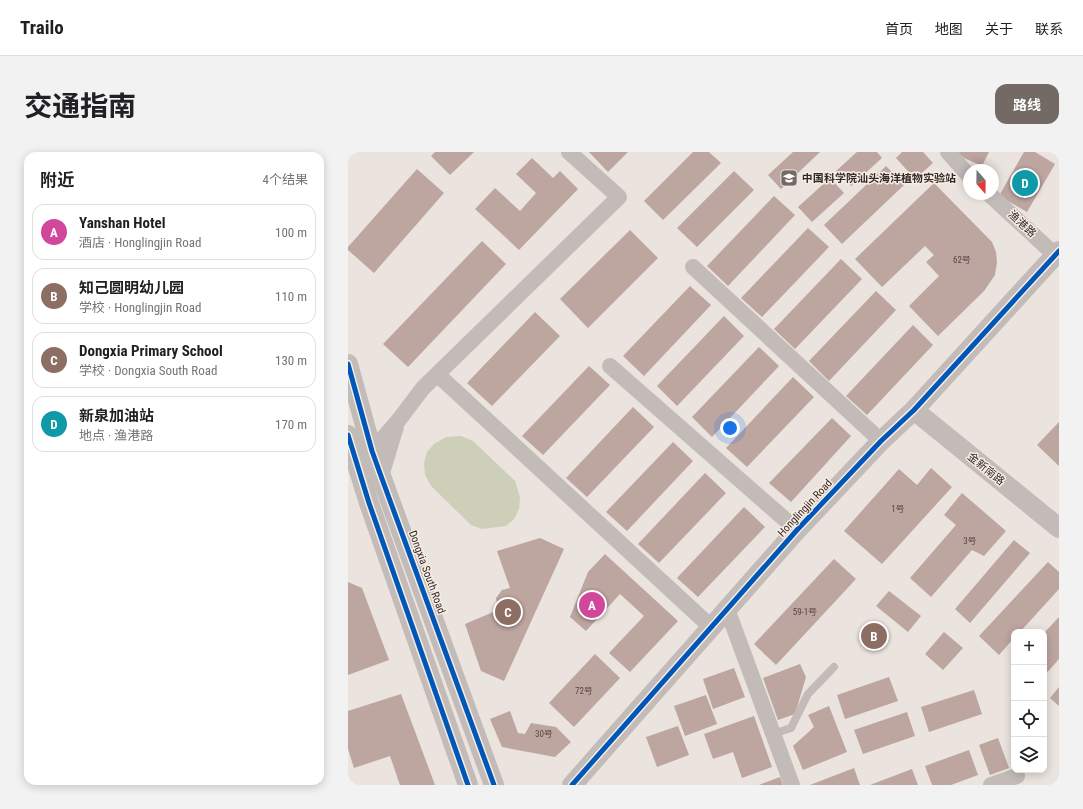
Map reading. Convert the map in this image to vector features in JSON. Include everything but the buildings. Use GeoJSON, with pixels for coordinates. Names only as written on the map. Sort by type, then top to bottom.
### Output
{"type":"FeatureCollection","features":[{"type":"Feature","properties":{"kind":"street"},"geometry":{"type":"LineString","coordinates":[[351,460],[372,451],[398,421],[423,388],[619,197],[569,152]]}},
{"type":"Feature","properties":{"kind":"street"},"geometry":{"type":"LineString","coordinates":[[948,152],[963,169]]}},
{"type":"Feature","properties":{"kind":"street","name":"渔港路"},"geometry":{"type":"LineString","coordinates":[[996,200],[1058,255]]}},
{"type":"Feature","properties":{"kind":"street","name":"Honglingjin Road"},"geometry":{"type":"LineString","coordinates":[[572,785],[796,530],[914,410],[1058,255]]}},
{"type":"Feature","properties":{"kind":"street"},"geometry":{"type":"LineString","coordinates":[[693,267],[882,441]]}},
{"type":"Feature","properties":{"kind":"street","name":"Dongxia South Road"},"geometry":{"type":"LineString","coordinates":[[348,364],[372,451],[364,482],[369,503],[468,785]]}},
{"type":"Feature","properties":{"kind":"street"},"geometry":{"type":"LineString","coordinates":[[610,366],[796,530]]}},
{"type":"Feature","properties":{"kind":"street"},"geometry":{"type":"LineString","coordinates":[[438,375],[711,627]]}},
{"type":"Feature","properties":{"kind":"street","name":"金新南路"},"geometry":{"type":"LineString","coordinates":[[914,410],[1059,528]]}},
{"type":"Feature","properties":{"kind":"street"},"geometry":{"type":"LineString","coordinates":[[364,482],[398,421]]}},
{"type":"Feature","properties":{"kind":"street","name":"Dongxia South Road"},"geometry":{"type":"LineString","coordinates":[[348,435],[351,460],[364,482],[494,785]]}},
{"type":"Feature","properties":{"kind":"street"},"geometry":{"type":"LineString","coordinates":[[727,609],[792,785]]}},
{"type":"Feature","properties":{"kind":"street"},"geometry":{"type":"LineString","coordinates":[[990,785],[1017,776]]}},
{"type":"Feature","properties":{"kind":"lane"},"geometry":{"type":"LineString","coordinates":[[773,734],[791,728],[808,694],[834,667]]}},
{"type":"Feature","properties":{"kind":"green space"},"geometry":{"type":"Polygon","coordinates":[[[461,436],[473,441],[515,481],[520,497],[519,509],[514,519],[506,526],[482,529],[471,525],[431,486],[425,475],[424,463],[427,452],[434,444],[446,437],[461,436]]]}},
{"type":"Feature","properties":{"kind":"cycle path"},"geometry":{"type":"LineString","coordinates":[[572,785],[797,530],[881,441],[914,410],[1059,251]]}},
{"type":"Feature","properties":{"kind":"cycle path"},"geometry":{"type":"LineString","coordinates":[[348,364],[372,451],[494,785]]}},
{"type":"Feature","properties":{"kind":"cycle path"},"geometry":{"type":"LineString","coordinates":[[348,435],[369,503],[468,785]]}},
{"type":"Feature","properties":{"kind":"place","name":"中国科学院汕头海洋植物实验站"},"geometry":{"type":"Point","coordinates":[789,178]}},
{"type":"Feature","properties":{"kind":"place","name":"新泉加油站"},"geometry":{"type":"Point","coordinates":[1025,183]}},
{"type":"Feature","properties":{"kind":"place","name":"Yanshan Hotel"},"geometry":{"type":"Point","coordinates":[592,605]}},
{"type":"Feature","properties":{"kind":"place","name":"Dongxia Primary School"},"geometry":{"type":"Point","coordinates":[508,612]}},
{"type":"Feature","properties":{"kind":"place","name":"知己圆明幼儿园"},"geometry":{"type":"Point","coordinates":[874,636]}}]}
